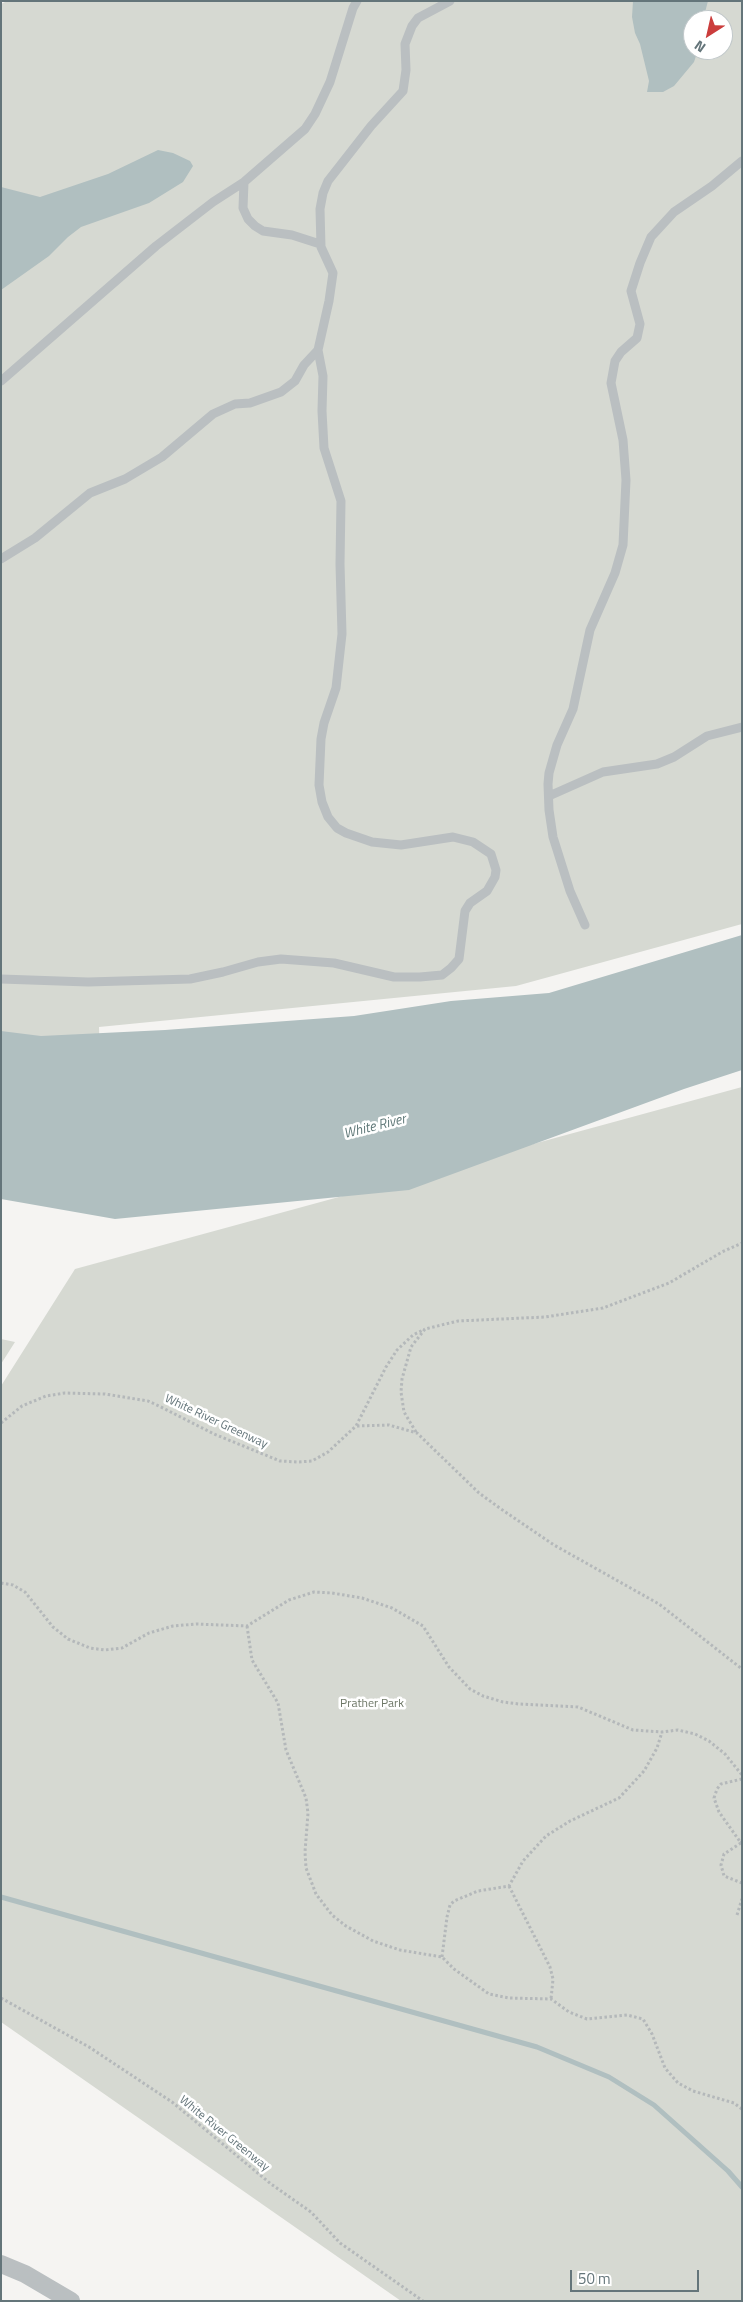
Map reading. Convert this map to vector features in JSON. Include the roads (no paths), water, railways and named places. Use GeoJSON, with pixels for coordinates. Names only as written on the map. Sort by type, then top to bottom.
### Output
{"type":"FeatureCollection","features":[{"type":"Feature","properties":{"kind":"street"},"geometry":{"type":"LineString","coordinates":[[1,2264],[32,2277],[71,2301]]}},
{"type":"Feature","properties":{"kind":"lane"},"geometry":{"type":"LineString","coordinates":[[1,381],[156,246],[213,202],[244,182],[305,129],[315,114],[336,66],[348,21],[357,1]]}},
{"type":"Feature","properties":{"kind":"lane"},"geometry":{"type":"LineString","coordinates":[[1,980],[98,982],[190,979],[258,962],[281,959],[334,963],[394,977],[442,975],[452,968],[458,959],[464,910],[470,903],[488,891],[495,877],[496,870],[491,854],[474,842],[453,837],[401,845],[384,844],[359,838],[337,828],[328,817],[322,802],[319,785],[321,739],[324,723],[336,688],[342,634],[341,501],[324,448],[323,376],[318,350],[333,273],[320,244],[322,193],[328,181],[371,126],[403,91],[406,70],[405,44],[412,26],[418,18],[450,1]]}},
{"type":"Feature","properties":{"kind":"lane"},"geometry":{"type":"LineString","coordinates":[[585,925],[553,838],[549,810],[549,773],[573,709],[590,630],[615,573],[622,545],[626,496],[625,462],[623,440],[611,383],[615,361],[621,352],[637,338],[640,324],[632,291],[634,279],[651,237],[667,219],[742,161]]}},
{"type":"Feature","properties":{"kind":"lane"},"geometry":{"type":"LineString","coordinates":[[244,182],[243,208],[248,219],[255,226],[263,230],[292,235],[320,244]]}},
{"type":"Feature","properties":{"kind":"lane"},"geometry":{"type":"LineString","coordinates":[[1,559],[35,538],[90,493],[125,479],[162,457],[214,414],[236,404],[267,398],[281,392],[295,381],[304,365],[318,350]]}},
{"type":"Feature","properties":{"kind":"lane"},"geometry":{"type":"LineString","coordinates":[[549,796],[603,772],[657,764],[707,736],[742,727]]}},
{"type":"Feature","properties":{"kind":"water"},"geometry":{"type":"Polygon","coordinates":[[[633,1],[708,1],[706,10],[683,10],[683,60],[695,60],[674,86],[663,92],[647,92],[649,81],[632,17],[633,1]]]}},
{"type":"Feature","properties":{"kind":"water"},"geometry":{"type":"Polygon","coordinates":[[[158,150],[173,153],[190,161],[193,166],[183,182],[149,203],[81,227],[49,256],[1,290],[1,187],[40,197],[108,174],[158,150]]]}},
{"type":"Feature","properties":{"kind":"water","name":"White River"},"geometry":{"type":"Polygon","coordinates":[[[742,935],[742,1070],[684,1089],[409,1190],[115,1219],[1,1199],[1,1031],[41,1036],[165,1030],[354,1016],[451,1001],[549,993],[742,935]]]}},
{"type":"Feature","properties":{"kind":"waterway"},"geometry":{"type":"LineString","coordinates":[[1,1897],[537,2047],[609,2077],[654,2105],[728,2171],[742,2187]]}},
{"type":"Feature","properties":{"kind":"park label","name":"Prather Park"},"geometry":{"type":"Point","coordinates":[372,1704]}}]}
